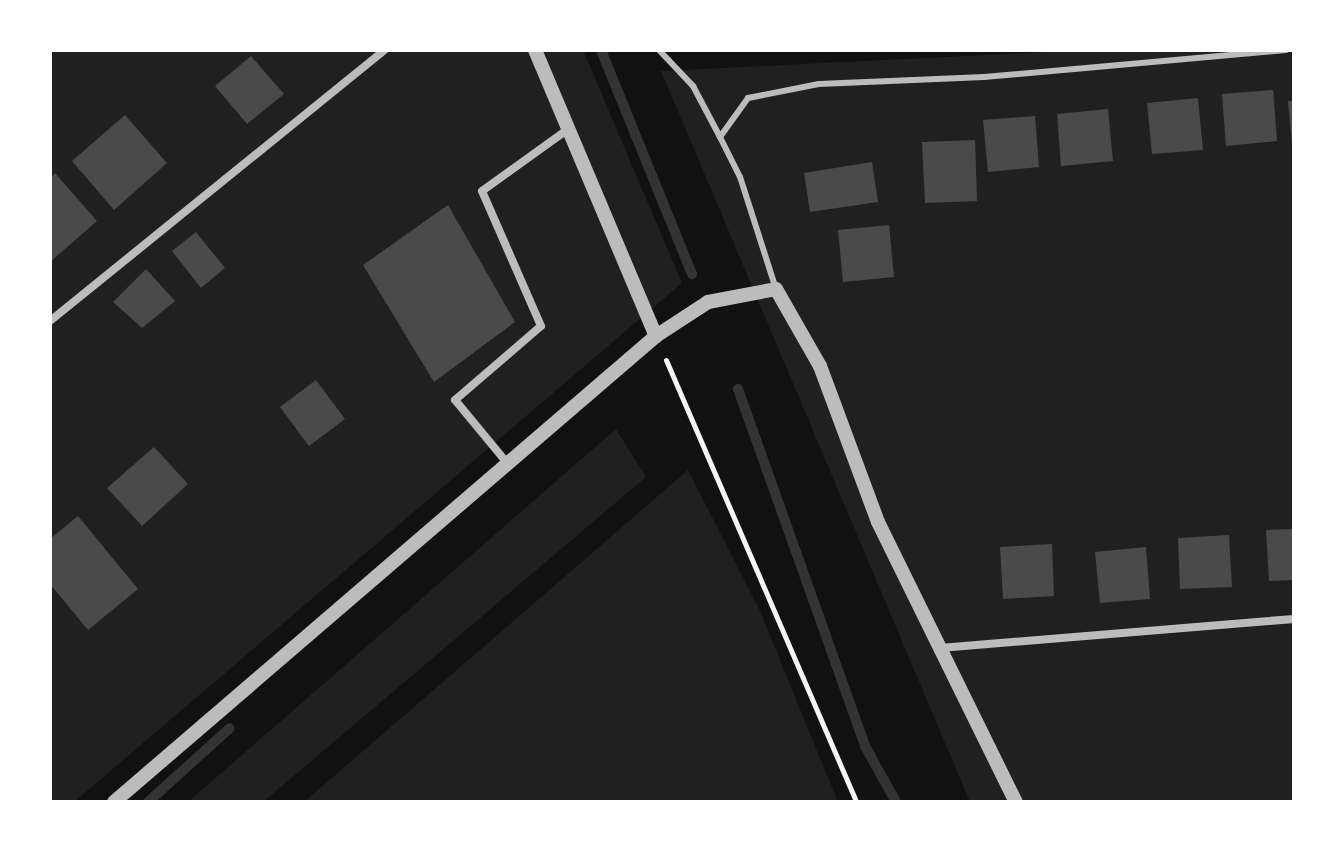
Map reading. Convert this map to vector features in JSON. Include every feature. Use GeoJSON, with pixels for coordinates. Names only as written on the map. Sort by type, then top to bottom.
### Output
{"type":"FeatureCollection","features":[{"type":"Feature","properties":{"kind":"street"},"geometry":{"type":"LineString","coordinates":[[50,321],[385,50]]}},
{"type":"Feature","properties":{"kind":"street"},"geometry":{"type":"LineString","coordinates":[[535,50],[656,336]]}},
{"type":"Feature","properties":{"kind":"street"},"geometry":{"type":"LineString","coordinates":[[508,464],[455,400],[541,326],[482,191],[567,130]]}},
{"type":"Feature","properties":{"kind":"street"},"geometry":{"type":"LineString","coordinates":[[114,802],[656,336],[708,302],[776,289],[820,366],[878,522],[937,648],[1016,802]]}},
{"type":"Feature","properties":{"kind":"street"},"geometry":{"type":"LineString","coordinates":[[937,648],[1294,619]]}},
{"type":"Feature","properties":{"kind":"lane"},"geometry":{"type":"LineString","coordinates":[[659,50],[693,86],[740,177],[776,289]]}},
{"type":"Feature","properties":{"kind":"lane"},"geometry":{"type":"LineString","coordinates":[[720,137],[748,98],[819,84],[984,77],[1286,50]]}},
{"type":"Feature","properties":{"kind":"path"},"geometry":{"type":"LineString","coordinates":[[656,336],[856,802]]}},
{"type":"Feature","properties":{"kind":"shaded area"},"geometry":{"type":"Polygon","coordinates":[[[50,50],[583,50],[682,283],[74,802],[50,802],[50,50]]]}},
{"type":"Feature","properties":{"kind":"shaded area"},"geometry":{"type":"Polygon","coordinates":[[[1090,50],[1294,50],[1294,802],[970,802],[661,71],[1090,50]]]}},
{"type":"Feature","properties":{"kind":"shaded area"},"geometry":{"type":"Polygon","coordinates":[[[616,429],[646,477],[263,802],[188,802],[616,429]]]}},
{"type":"Feature","properties":{"kind":"shaded area"},"geometry":{"type":"Polygon","coordinates":[[[688,470],[760,611],[838,802],[304,802],[688,470]]]}},
{"type":"Feature","properties":{"kind":"building"},"geometry":{"type":"Polygon","coordinates":[[[251,56],[284,94],[247,124],[215,86],[251,56]]]}},
{"type":"Feature","properties":{"kind":"building"},"geometry":{"type":"Polygon","coordinates":[[[1273,90],[1277,141],[1226,146],[1222,94],[1273,90]]]}},
{"type":"Feature","properties":{"kind":"building"},"geometry":{"type":"Polygon","coordinates":[[[1198,98],[1203,150],[1152,154],[1147,103],[1198,98]]]}},
{"type":"Feature","properties":{"kind":"building"},"geometry":{"type":"Polygon","coordinates":[[[1288,101],[1294,101],[1294,144],[1292,144],[1288,101]]]}},
{"type":"Feature","properties":{"kind":"building"},"geometry":{"type":"Polygon","coordinates":[[[1108,109],[1113,161],[1061,166],[1057,114],[1108,109]]]}},
{"type":"Feature","properties":{"kind":"building"},"geometry":{"type":"Polygon","coordinates":[[[125,115],[167,163],[114,210],[72,161],[125,115]]]}},
{"type":"Feature","properties":{"kind":"building"},"geometry":{"type":"Polygon","coordinates":[[[1035,116],[1039,167],[988,172],[983,120],[1035,116]]]}},
{"type":"Feature","properties":{"kind":"building"},"geometry":{"type":"Polygon","coordinates":[[[975,140],[977,201],[925,203],[922,142],[975,140]]]}},
{"type":"Feature","properties":{"kind":"building"},"geometry":{"type":"Polygon","coordinates":[[[872,162],[878,202],[810,212],[804,173],[872,162]]]}},
{"type":"Feature","properties":{"kind":"building"},"geometry":{"type":"Polygon","coordinates":[[[55,173],[97,221],[50,262],[50,178],[55,173]]]}},
{"type":"Feature","properties":{"kind":"building"},"geometry":{"type":"Polygon","coordinates":[[[448,205],[515,322],[434,382],[363,265],[448,205]]]}},
{"type":"Feature","properties":{"kind":"building"},"geometry":{"type":"Polygon","coordinates":[[[889,225],[894,277],[843,282],[838,230],[889,225]]]}},
{"type":"Feature","properties":{"kind":"building"},"geometry":{"type":"Polygon","coordinates":[[[196,232],[225,268],[201,288],[172,251],[196,232]]]}},
{"type":"Feature","properties":{"kind":"building"},"geometry":{"type":"Polygon","coordinates":[[[146,269],[175,301],[142,328],[113,302],[146,269]]]}},
{"type":"Feature","properties":{"kind":"building"},"geometry":{"type":"Polygon","coordinates":[[[316,380],[345,419],[309,446],[280,407],[316,380]]]}},
{"type":"Feature","properties":{"kind":"building"},"geometry":{"type":"Polygon","coordinates":[[[154,447],[188,484],[142,526],[107,488],[154,447]]]}},
{"type":"Feature","properties":{"kind":"building"},"geometry":{"type":"Polygon","coordinates":[[[78,516],[138,589],[88,630],[50,584],[50,539],[78,516]]]}},
{"type":"Feature","properties":{"kind":"building"},"geometry":{"type":"Polygon","coordinates":[[[1294,529],[1294,580],[1269,581],[1266,530],[1294,529]]]}},
{"type":"Feature","properties":{"kind":"building"},"geometry":{"type":"Polygon","coordinates":[[[1229,535],[1232,587],[1180,589],[1178,538],[1229,535]]]}},
{"type":"Feature","properties":{"kind":"building"},"geometry":{"type":"Polygon","coordinates":[[[1052,544],[1054,596],[1003,599],[1000,547],[1052,544]]]}},
{"type":"Feature","properties":{"kind":"building"},"geometry":{"type":"Polygon","coordinates":[[[1146,547],[1150,599],[1100,603],[1095,552],[1146,547]]]}},
{"type":"Feature","properties":{"kind":"waterway"},"geometry":{"type":"LineString","coordinates":[[601,50],[692,274]]}},
{"type":"Feature","properties":{"kind":"waterway"},"geometry":{"type":"LineString","coordinates":[[738,389],[865,746],[896,802]]}},
{"type":"Feature","properties":{"kind":"waterway"},"geometry":{"type":"LineString","coordinates":[[148,802],[230,728]]}}]}
